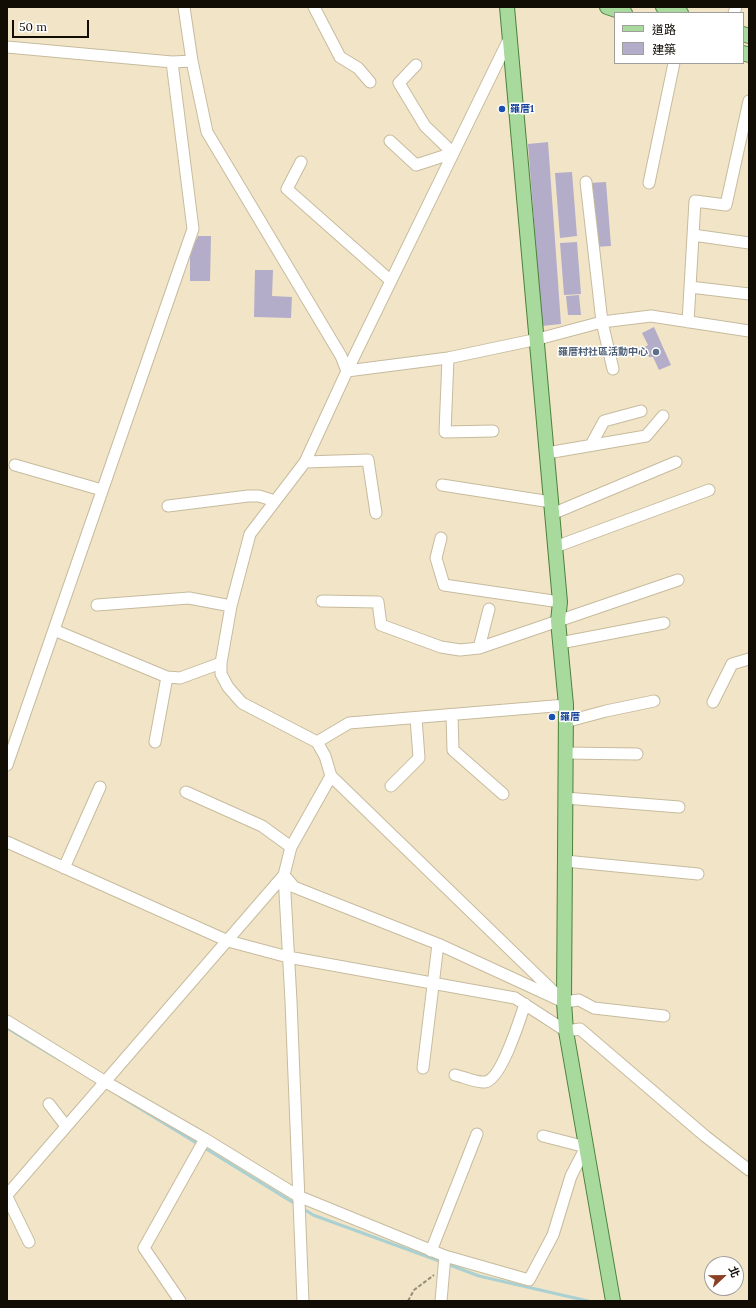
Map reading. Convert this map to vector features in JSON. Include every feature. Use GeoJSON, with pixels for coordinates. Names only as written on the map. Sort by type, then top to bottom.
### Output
{"type":"FeatureCollection","features":[{"type":"Feature","properties":{"kind":"main road"},"geometry":{"type":"LineString","coordinates":[[508,7],[560,602],[558,621],[566,705],[564,1002],[566,1031],[613,1301]]}},
{"type":"Feature","properties":{"kind":"main road"},"geometry":{"type":"LineString","coordinates":[[607,7],[622,12]]}},
{"type":"Feature","properties":{"kind":"main road"},"geometry":{"type":"LineString","coordinates":[[663,7],[677,12]]}},
{"type":"Feature","properties":{"kind":"street"},"geometry":{"type":"LineString","coordinates":[[184,7],[192,61],[207,132],[341,356],[347,371]]}},
{"type":"Feature","properties":{"kind":"street"},"geometry":{"type":"LineString","coordinates":[[314,7],[340,57],[358,68],[370,82]]}},
{"type":"Feature","properties":{"kind":"street"},"geometry":{"type":"LineString","coordinates":[[510,37],[347,371],[305,462],[250,534],[231,606],[221,663],[221,674],[228,687],[242,703],[317,742],[325,756],[331,776],[564,1002]]}},
{"type":"Feature","properties":{"kind":"street"},"geometry":{"type":"LineString","coordinates":[[7,47],[172,62],[192,61]]}},
{"type":"Feature","properties":{"kind":"street"},"geometry":{"type":"LineString","coordinates":[[7,765],[193,229],[172,62]]}},
{"type":"Feature","properties":{"kind":"street"},"geometry":{"type":"LineString","coordinates":[[649,183],[674,64]]}},
{"type":"Feature","properties":{"kind":"street"},"geometry":{"type":"LineString","coordinates":[[416,65],[399,83],[425,126],[453,153]]}},
{"type":"Feature","properties":{"kind":"street"},"geometry":{"type":"LineString","coordinates":[[688,322],[695,201],[726,205],[749,101]]}},
{"type":"Feature","properties":{"kind":"street"},"geometry":{"type":"LineString","coordinates":[[390,141],[416,165],[453,153]]}},
{"type":"Feature","properties":{"kind":"street"},"geometry":{"type":"LineString","coordinates":[[301,162],[287,189],[391,281]]}},
{"type":"Feature","properties":{"kind":"street"},"geometry":{"type":"LineString","coordinates":[[586,182],[602,322],[613,369]]}},
{"type":"Feature","properties":{"kind":"street"},"geometry":{"type":"LineString","coordinates":[[693,235],[749,243]]}},
{"type":"Feature","properties":{"kind":"street"},"geometry":{"type":"LineString","coordinates":[[690,287],[749,294]]}},
{"type":"Feature","properties":{"kind":"street"},"geometry":{"type":"LineString","coordinates":[[347,371],[448,358],[538,339],[602,322],[651,316],[749,331]]}},
{"type":"Feature","properties":{"kind":"street"},"geometry":{"type":"LineString","coordinates":[[448,358],[445,432],[493,431]]}},
{"type":"Feature","properties":{"kind":"street"},"geometry":{"type":"LineString","coordinates":[[591,446],[604,421],[641,411]]}},
{"type":"Feature","properties":{"kind":"street"},"geometry":{"type":"LineString","coordinates":[[547,453],[646,436],[663,416]]}},
{"type":"Feature","properties":{"kind":"street"},"geometry":{"type":"LineString","coordinates":[[305,462],[368,460],[376,513]]}},
{"type":"Feature","properties":{"kind":"street"},"geometry":{"type":"LineString","coordinates":[[442,485],[552,508],[676,462]]}},
{"type":"Feature","properties":{"kind":"street"},"geometry":{"type":"LineString","coordinates":[[16,465],[102,490]]}},
{"type":"Feature","properties":{"kind":"street"},"geometry":{"type":"LineString","coordinates":[[555,547],[709,490]]}},
{"type":"Feature","properties":{"kind":"street"},"geometry":{"type":"LineString","coordinates":[[168,506],[253,496],[275,501]]}},
{"type":"Feature","properties":{"kind":"street"},"geometry":{"type":"LineString","coordinates":[[441,538],[436,558],[444,585],[560,602]]}},
{"type":"Feature","properties":{"kind":"street"},"geometry":{"type":"LineString","coordinates":[[322,601],[378,602],[381,625],[441,647],[460,650],[479,648],[678,580]]}},
{"type":"Feature","properties":{"kind":"street"},"geometry":{"type":"LineString","coordinates":[[97,605],[189,598],[231,606]]}},
{"type":"Feature","properties":{"kind":"street"},"geometry":{"type":"LineString","coordinates":[[479,648],[488,609]]}},
{"type":"Feature","properties":{"kind":"street"},"geometry":{"type":"LineString","coordinates":[[560,643],[664,623]]}},
{"type":"Feature","properties":{"kind":"street"},"geometry":{"type":"LineString","coordinates":[[54,630],[167,677],[180,678],[221,663]]}},
{"type":"Feature","properties":{"kind":"street"},"geometry":{"type":"LineString","coordinates":[[712,702],[732,664],[749,659]]}},
{"type":"Feature","properties":{"kind":"street"},"geometry":{"type":"LineString","coordinates":[[155,742],[167,677]]}},
{"type":"Feature","properties":{"kind":"street"},"geometry":{"type":"LineString","coordinates":[[566,722],[606,711],[654,701]]}},
{"type":"Feature","properties":{"kind":"street"},"geometry":{"type":"LineString","coordinates":[[317,742],[349,723],[566,705]]}},
{"type":"Feature","properties":{"kind":"street"},"geometry":{"type":"LineString","coordinates":[[452,715],[453,750],[503,794]]}},
{"type":"Feature","properties":{"kind":"street"},"geometry":{"type":"LineString","coordinates":[[391,786],[419,758],[416,718]]}},
{"type":"Feature","properties":{"kind":"street"},"geometry":{"type":"LineString","coordinates":[[565,753],[637,754]]}},
{"type":"Feature","properties":{"kind":"street"},"geometry":{"type":"LineString","coordinates":[[303,1301],[284,875],[291,847],[331,776]]}},
{"type":"Feature","properties":{"kind":"street"},"geometry":{"type":"LineString","coordinates":[[64,868],[100,787]]}},
{"type":"Feature","properties":{"kind":"street"},"geometry":{"type":"LineString","coordinates":[[186,792],[262,826],[291,847]]}},
{"type":"Feature","properties":{"kind":"street"},"geometry":{"type":"LineString","coordinates":[[565,798],[679,806]]}},
{"type":"Feature","properties":{"kind":"street"},"geometry":{"type":"LineString","coordinates":[[7,842],[228,941],[288,957],[515,998],[566,1031],[580,1029],[705,1136],[749,1170]]}},
{"type":"Feature","properties":{"kind":"street"},"geometry":{"type":"LineString","coordinates":[[565,861],[698,874]]}},
{"type":"Feature","properties":{"kind":"street"},"geometry":{"type":"LineString","coordinates":[[29,1242],[7,1196],[104,1081],[228,941],[284,875]]}},
{"type":"Feature","properties":{"kind":"street"},"geometry":{"type":"LineString","coordinates":[[284,875],[294,887],[438,944],[564,1002],[579,1000],[594,1008],[664,1016]]}},
{"type":"Feature","properties":{"kind":"street"},"geometry":{"type":"LineString","coordinates":[[423,1068],[438,944]]}},
{"type":"Feature","properties":{"kind":"street"},"geometry":{"type":"LineString","coordinates":[[455,1075],[485,1082],[492,1079],[504,1059],[525,1004]]}},
{"type":"Feature","properties":{"kind":"street"},"geometry":{"type":"LineString","coordinates":[[7,1021],[104,1081],[206,1139],[298,1196],[444,1256],[529,1280],[553,1235],[571,1176],[586,1147],[543,1136]]}},
{"type":"Feature","properties":{"kind":"street"},"geometry":{"type":"LineString","coordinates":[[49,1104],[66,1126]]}},
{"type":"Feature","properties":{"kind":"street"},"geometry":{"type":"LineString","coordinates":[[431,1250],[477,1134]]}},
{"type":"Feature","properties":{"kind":"street"},"geometry":{"type":"LineString","coordinates":[[180,1301],[144,1248],[206,1139]]}},
{"type":"Feature","properties":{"kind":"street"},"geometry":{"type":"LineString","coordinates":[[441,1301],[444,1256]]}},
{"type":"Feature","properties":{"kind":"path"},"geometry":{"type":"LineString","coordinates":[[408,1301],[414,1290],[444,1268]]}},
{"type":"Feature","properties":{"kind":"building"},"geometry":{"type":"Polygon","coordinates":[[[548,142],[561,324],[542,326],[528,144],[548,142]]]}},
{"type":"Feature","properties":{"kind":"building"},"geometry":{"type":"Polygon","coordinates":[[[572,172],[577,236],[560,238],[555,173],[572,172]]]}},
{"type":"Feature","properties":{"kind":"building"},"geometry":{"type":"Polygon","coordinates":[[[606,182],[611,246],[594,247],[589,183],[606,182]]]}},
{"type":"Feature","properties":{"kind":"building"},"geometry":{"type":"Polygon","coordinates":[[[198,236],[211,236],[210,281],[190,281],[190,253],[198,236]]]}},
{"type":"Feature","properties":{"kind":"building"},"geometry":{"type":"Polygon","coordinates":[[[577,242],[581,294],[564,295],[560,243],[577,242]]]}},
{"type":"Feature","properties":{"kind":"building"},"geometry":{"type":"Polygon","coordinates":[[[255,270],[273,270],[272,296],[292,297],[291,318],[254,317],[255,270]]]}},
{"type":"Feature","properties":{"kind":"building"},"geometry":{"type":"Polygon","coordinates":[[[579,295],[581,315],[568,315],[566,296],[579,295]]]}},
{"type":"Feature","properties":{"kind":"building","name":"羅厝村社區活動中心"},"geometry":{"type":"Polygon","coordinates":[[[654,327],[671,365],[659,370],[653,357],[649,357],[645,347],[648,345],[642,333],[654,327]]]}},
{"type":"Feature","properties":{"kind":"waterway"},"geometry":{"type":"LineString","coordinates":[[7,1028],[60,1060]]}},
{"type":"Feature","properties":{"kind":"waterway"},"geometry":{"type":"LineString","coordinates":[[121,1097],[198,1144]]}},
{"type":"Feature","properties":{"kind":"waterway"},"geometry":{"type":"LineString","coordinates":[[203,1147],[297,1205]]}},
{"type":"Feature","properties":{"kind":"waterway"},"geometry":{"type":"LineString","coordinates":[[302,1208],[313,1215],[442,1262]]}},
{"type":"Feature","properties":{"kind":"waterway"},"geometry":{"type":"LineString","coordinates":[[447,1264],[479,1276],[588,1301]]}},
{"type":"Feature","properties":{"kind":"place","name":"羅厝1"},"geometry":{"type":"Point","coordinates":[502,109]}},
{"type":"Feature","properties":{"kind":"place","name":"羅厝村社區活動中心"},"geometry":{"type":"Point","coordinates":[656,352]}},
{"type":"Feature","properties":{"kind":"place","name":"羅厝"},"geometry":{"type":"Point","coordinates":[552,717]}}]}
